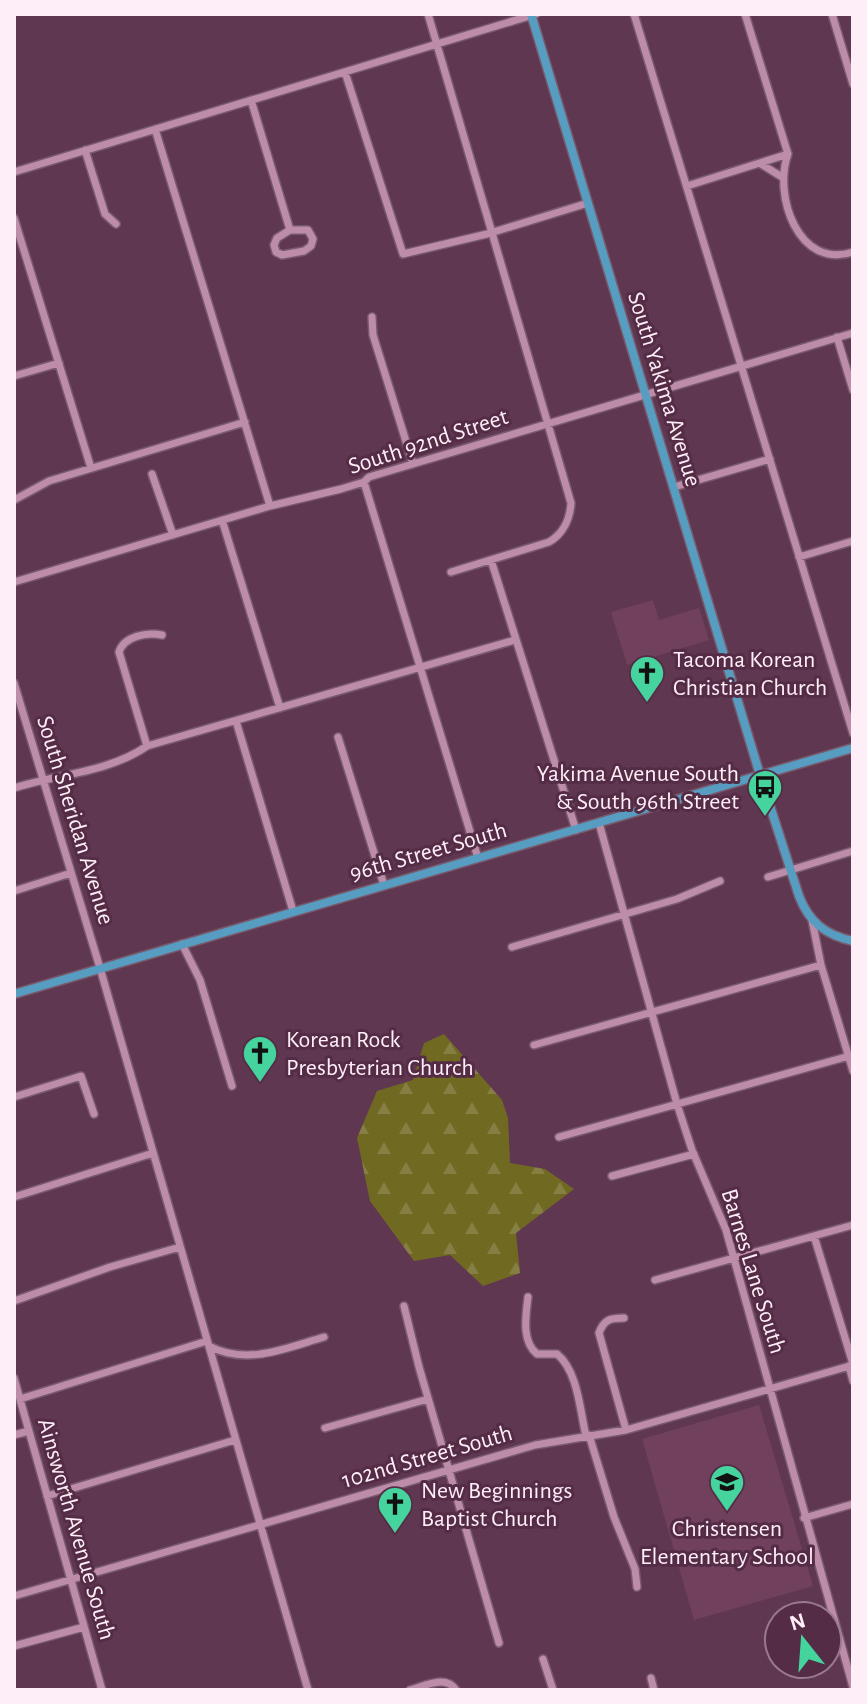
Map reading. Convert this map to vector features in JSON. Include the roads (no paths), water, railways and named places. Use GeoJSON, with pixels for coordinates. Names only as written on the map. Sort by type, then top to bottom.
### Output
{"type":"FeatureCollection","features":[{"type":"Feature","properties":{"kind":"main road","name":"South Yakima Avenue"},"geometry":{"type":"LineString","coordinates":[[533,14],[760,775],[790,870],[812,920]]}},
{"type":"Feature","properties":{"kind":"main road","name":"96th Street South"},"geometry":{"type":"LineString","coordinates":[[14,994],[853,748]]}},
{"type":"Feature","properties":{"kind":"main road"},"geometry":{"type":"LineString","coordinates":[[812,920],[831,935],[853,941]]}},
{"type":"Feature","properties":{"kind":"street"},"geometry":{"type":"LineString","coordinates":[[428,14],[569,494],[569,517],[561,531],[549,542],[451,572]]}},
{"type":"Feature","properties":{"kind":"street"},"geometry":{"type":"LineString","coordinates":[[14,172],[533,14]]}},
{"type":"Feature","properties":{"kind":"street"},"geometry":{"type":"LineString","coordinates":[[634,14],[853,733]]}},
{"type":"Feature","properties":{"kind":"street"},"geometry":{"type":"LineString","coordinates":[[745,14],[788,154],[782,177],[791,216],[805,243],[828,255],[853,252]]}},
{"type":"Feature","properties":{"kind":"street"},"geometry":{"type":"LineString","coordinates":[[832,14],[853,84]]}},
{"type":"Feature","properties":{"kind":"street"},"geometry":{"type":"LineString","coordinates":[[345,72],[400,252],[406,255],[588,203]]}},
{"type":"Feature","properties":{"kind":"street"},"geometry":{"type":"LineString","coordinates":[[251,100],[290,230]]}},
{"type":"Feature","properties":{"kind":"street"},"geometry":{"type":"LineString","coordinates":[[155,129],[270,506]]}},
{"type":"Feature","properties":{"kind":"street"},"geometry":{"type":"LineString","coordinates":[[85,150],[105,214],[116,224]]}},
{"type":"Feature","properties":{"kind":"street"},"geometry":{"type":"LineString","coordinates":[[687,186],[788,154]]}},
{"type":"Feature","properties":{"kind":"street"},"geometry":{"type":"LineString","coordinates":[[761,164],[782,177]]}},
{"type":"Feature","properties":{"kind":"street"},"geometry":{"type":"LineString","coordinates":[[14,218],[91,468]]}},
{"type":"Feature","properties":{"kind":"street"},"geometry":{"type":"LineString","coordinates":[[290,230],[308,230],[313,239],[311,246],[292,254],[276,252],[274,245],[277,238],[290,230]]}},
{"type":"Feature","properties":{"kind":"street"},"geometry":{"type":"LineString","coordinates":[[372,317],[373,335],[413,464]]}},
{"type":"Feature","properties":{"kind":"street","name":"South 92nd Street"},"geometry":{"type":"LineString","coordinates":[[14,582],[270,506],[364,482],[369,477],[853,333]]}},
{"type":"Feature","properties":{"kind":"street"},"geometry":{"type":"LineString","coordinates":[[837,337],[853,390]]}},
{"type":"Feature","properties":{"kind":"street"},"geometry":{"type":"LineString","coordinates":[[14,376],[59,363]]}},
{"type":"Feature","properties":{"kind":"street"},"geometry":{"type":"LineString","coordinates":[[14,500],[49,481],[245,422]]}},
{"type":"Feature","properties":{"kind":"street"},"geometry":{"type":"LineString","coordinates":[[674,487],[770,459]]}},
{"type":"Feature","properties":{"kind":"street"},"geometry":{"type":"LineString","coordinates":[[152,474],[173,535]]}},
{"type":"Feature","properties":{"kind":"street"},"geometry":{"type":"LineString","coordinates":[[364,482],[478,858]]}},
{"type":"Feature","properties":{"kind":"street"},"geometry":{"type":"LineString","coordinates":[[222,520],[280,708]]}},
{"type":"Feature","properties":{"kind":"street"},"geometry":{"type":"LineString","coordinates":[[799,557],[853,541]]}},
{"type":"Feature","properties":{"kind":"street"},"geometry":{"type":"LineString","coordinates":[[491,560],[576,830]]}},
{"type":"Feature","properties":{"kind":"street"},"geometry":{"type":"LineString","coordinates":[[147,746],[120,647],[127,640],[145,635],[162,635]]}},
{"type":"Feature","properties":{"kind":"street"},"geometry":{"type":"LineString","coordinates":[[14,788],[112,763],[147,746],[515,640]]}},
{"type":"Feature","properties":{"kind":"street","name":"South Sheridan Avenue"},"geometry":{"type":"LineString","coordinates":[[14,683],[100,968],[308,1690]]}},
{"type":"Feature","properties":{"kind":"street"},"geometry":{"type":"LineString","coordinates":[[236,721],[293,911]]}},
{"type":"Feature","properties":{"kind":"street"},"geometry":{"type":"LineString","coordinates":[[338,737],[384,885]]}},
{"type":"Feature","properties":{"kind":"street","name":"Barnes Lane South"},"geometry":{"type":"LineString","coordinates":[[599,823],[677,1104],[722,1219],[734,1260],[824,1600]]}},
{"type":"Feature","properties":{"kind":"street"},"geometry":{"type":"LineString","coordinates":[[768,877],[853,851]]}},
{"type":"Feature","properties":{"kind":"street"},"geometry":{"type":"LineString","coordinates":[[14,891],[71,873]]}},
{"type":"Feature","properties":{"kind":"street"},"geometry":{"type":"LineString","coordinates":[[512,947],[677,899],[720,881]]}},
{"type":"Feature","properties":{"kind":"street"},"geometry":{"type":"LineString","coordinates":[[812,920],[821,965],[851,1055],[853,1071]]}},
{"type":"Feature","properties":{"kind":"street"},"geometry":{"type":"LineString","coordinates":[[182,944],[200,980],[232,1086]]}},
{"type":"Feature","properties":{"kind":"street"},"geometry":{"type":"LineString","coordinates":[[534,1045],[821,965]]}},
{"type":"Feature","properties":{"kind":"street"},"geometry":{"type":"LineString","coordinates":[[559,1137],[851,1055]]}},
{"type":"Feature","properties":{"kind":"street"},"geometry":{"type":"LineString","coordinates":[[14,1097],[81,1076],[94,1114]]}},
{"type":"Feature","properties":{"kind":"street"},"geometry":{"type":"LineString","coordinates":[[14,1197],[153,1153]]}},
{"type":"Feature","properties":{"kind":"street"},"geometry":{"type":"LineString","coordinates":[[612,1176],[694,1154]]}},
{"type":"Feature","properties":{"kind":"street"},"geometry":{"type":"LineString","coordinates":[[655,1280],[853,1225]]}},
{"type":"Feature","properties":{"kind":"street"},"geometry":{"type":"LineString","coordinates":[[814,1236],[852,1365],[853,1381]]}},
{"type":"Feature","properties":{"kind":"street"},"geometry":{"type":"LineString","coordinates":[[14,1301],[110,1267],[180,1247]]}},
{"type":"Feature","properties":{"kind":"street"},"geometry":{"type":"LineString","coordinates":[[528,1297],[526,1323],[530,1346],[537,1354],[557,1354],[564,1360],[572,1377],[614,1517],[635,1569],[637,1587]]}},
{"type":"Feature","properties":{"kind":"street"},"geometry":{"type":"LineString","coordinates":[[404,1306],[499,1643]]}},
{"type":"Feature","properties":{"kind":"street"},"geometry":{"type":"LineString","coordinates":[[624,1318],[602,1323],[599,1333],[626,1430]]}},
{"type":"Feature","properties":{"kind":"street"},"geometry":{"type":"LineString","coordinates":[[20,1399],[208,1343],[221,1352],[262,1355],[324,1337]]}},
{"type":"Feature","properties":{"kind":"street","name":"102nd Street South"},"geometry":{"type":"LineString","coordinates":[[14,1596],[535,1445],[626,1430],[852,1365]]}},
{"type":"Feature","properties":{"kind":"street","name":"Ainsworth Avenue South"},"geometry":{"type":"LineString","coordinates":[[14,1378],[102,1690]]}},
{"type":"Feature","properties":{"kind":"street"},"geometry":{"type":"LineString","coordinates":[[325,1428],[428,1399]]}},
{"type":"Feature","properties":{"kind":"street"},"geometry":{"type":"LineString","coordinates":[[14,1435],[29,1431]]}},
{"type":"Feature","properties":{"kind":"street"},"geometry":{"type":"LineString","coordinates":[[47,1496],[235,1440]]}},
{"type":"Feature","properties":{"kind":"street"},"geometry":{"type":"LineString","coordinates":[[804,1518],[853,1504]]}},
{"type":"Feature","properties":{"kind":"street"},"geometry":{"type":"LineString","coordinates":[[14,1646],[84,1627]]}},
{"type":"Feature","properties":{"kind":"street"},"geometry":{"type":"LineString","coordinates":[[543,1659],[553,1690]]}},
{"type":"Feature","properties":{"kind":"street","name":"Barnes Lane South"},"geometry":{"type":"LineString","coordinates":[[849,1659],[853,1687]]}},
{"type":"Feature","properties":{"kind":"street"},"geometry":{"type":"LineString","coordinates":[[651,1678],[654,1690]]}},
{"type":"Feature","properties":{"kind":"street"},"geometry":{"type":"LineString","coordinates":[[410,1690],[442,1681],[449,1682],[456,1690]]}},
{"type":"Feature","properties":{"kind":"place","name":"Tacoma Korean Christian Church"},"geometry":{"type":"Point","coordinates":[647,704]}},
{"type":"Feature","properties":{"kind":"place","name":"Yakima Avenue South & South 96th Street"},"geometry":{"type":"Point","coordinates":[765,818]}},
{"type":"Feature","properties":{"kind":"place","name":"Korean Rock Presbyterian Church"},"geometry":{"type":"Point","coordinates":[260,1084]}},
{"type":"Feature","properties":{"kind":"place","name":"Christensen Elementary School"},"geometry":{"type":"Point","coordinates":[727,1513]}},
{"type":"Feature","properties":{"kind":"place","name":"New Beginnings Baptist Church"},"geometry":{"type":"Point","coordinates":[395,1535]}}]}
